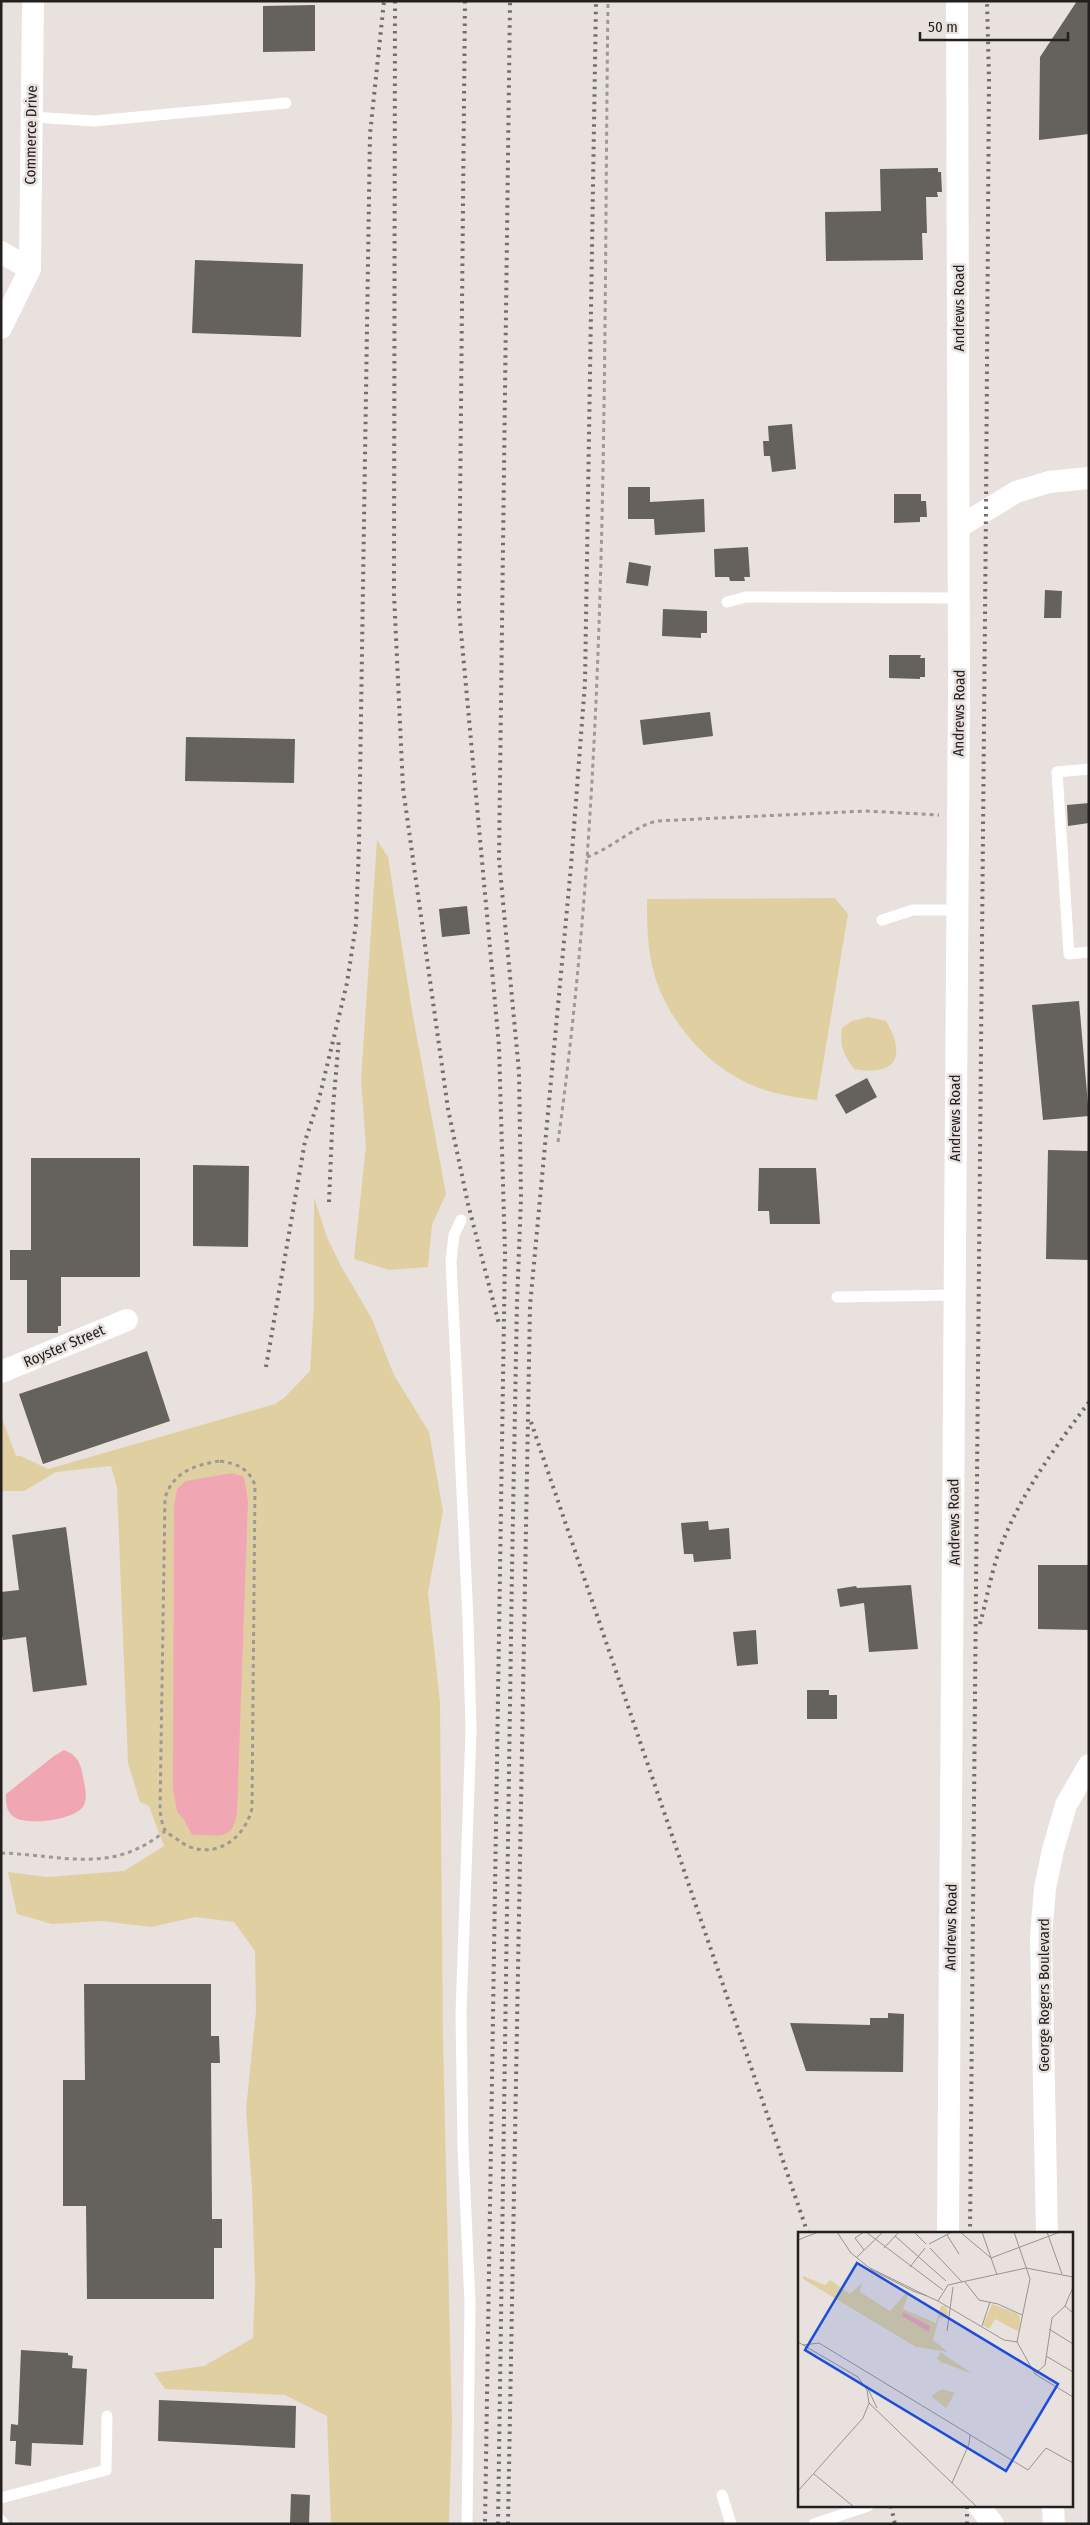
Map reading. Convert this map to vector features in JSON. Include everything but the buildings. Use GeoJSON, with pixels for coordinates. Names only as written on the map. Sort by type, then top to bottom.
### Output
{"type":"FeatureCollection","features":[{"type":"Feature","properties":{"kind":"street","name":"Commerce Drive"},"geometry":{"type":"LineString","coordinates":[[30,268],[33,1]]}},
{"type":"Feature","properties":{"kind":"street","name":"Andrews Road"},"geometry":{"type":"LineString","coordinates":[[948,2232],[955,1524],[953,1492],[959,598],[957,1]]}},
{"type":"Feature","properties":{"kind":"street"},"geometry":{"type":"LineString","coordinates":[[1,252],[30,268],[1,328]]}},
{"type":"Feature","properties":{"kind":"street"},"geometry":{"type":"LineString","coordinates":[[959,526],[1016,492],[1049,482],[1089,478]]}},
{"type":"Feature","properties":{"kind":"street","name":"Royster Street"},"geometry":{"type":"LineString","coordinates":[[1,1372],[126,1320]]}},
{"type":"Feature","properties":{"kind":"street"},"geometry":{"type":"LineString","coordinates":[[1077,1786],[1089,1757]]}},
{"type":"Feature","properties":{"kind":"street","name":"George Rogers Boulevard"},"geometry":{"type":"LineString","coordinates":[[1047,2232],[1041,1937],[1045,1888],[1053,1850],[1066,1805],[1089,1765]]}},
{"type":"Feature","properties":{"kind":"street"},"geometry":{"type":"LineString","coordinates":[[981,2508],[993,2524]]}},
{"type":"Feature","properties":{"kind":"street"},"geometry":{"type":"LineString","coordinates":[[1053,2508],[1054,2524]]}},
{"type":"Feature","properties":{"kind":"lane"},"geometry":{"type":"LineString","coordinates":[[32,117],[95,121],[286,103]]}},
{"type":"Feature","properties":{"kind":"lane"},"geometry":{"type":"LineString","coordinates":[[727,602],[746,597],[959,598]]}},
{"type":"Feature","properties":{"kind":"lane"},"geometry":{"type":"LineString","coordinates":[[1089,768],[1057,772],[1070,954],[1089,952]]}},
{"type":"Feature","properties":{"kind":"lane"},"geometry":{"type":"LineString","coordinates":[[882,920],[913,910],[957,910]]}},
{"type":"Feature","properties":{"kind":"lane"},"geometry":{"type":"LineString","coordinates":[[461,1220],[454,1235],[451,1261],[468,1619],[471,1730],[461,2014],[463,2147],[470,2303],[467,2524]]}},
{"type":"Feature","properties":{"kind":"lane"},"geometry":{"type":"LineString","coordinates":[[837,1297],[954,1295]]}},
{"type":"Feature","properties":{"kind":"lane"},"geometry":{"type":"LineString","coordinates":[[1,2498],[106,2470],[107,2416]]}},
{"type":"Feature","properties":{"kind":"lane"},"geometry":{"type":"LineString","coordinates":[[722,2495],[731,2524]]}},
{"type":"Feature","properties":{"kind":"lane"},"geometry":{"type":"LineString","coordinates":[[814,2524],[862,2508]]}},
{"type":"Feature","properties":{"kind":"lane"},"geometry":{"type":"LineString","coordinates":[[1,2520],[4,2524]]}},
{"type":"Feature","properties":{"kind":"path"},"geometry":{"type":"LineString","coordinates":[[558,1142],[568,1074],[587,857],[600,628],[608,1]]}},
{"type":"Feature","properties":{"kind":"path"},"geometry":{"type":"LineString","coordinates":[[587,857],[603,851],[641,826],[656,821],[866,811],[957,816]]}},
{"type":"Feature","properties":{"kind":"path"},"geometry":{"type":"LineString","coordinates":[[220,1461],[236,1463],[250,1473],[255,1485],[252,1808],[248,1822],[235,1839],[215,1849],[189,1849],[165,1830],[160,1811],[165,1498],[169,1485],[180,1474],[197,1465],[220,1461]]}},
{"type":"Feature","properties":{"kind":"path"},"geometry":{"type":"LineString","coordinates":[[1,1853],[92,1861],[132,1852],[165,1830]]}},
{"type":"Feature","properties":{"kind":"shaded area"},"geometry":{"type":"Polygon","coordinates":[[[377,840],[388,857],[412,1011],[446,1194],[432,1225],[428,1267],[389,1270],[354,1259],[366,1146],[361,1080],[377,840]]]}},
{"type":"Feature","properties":{"kind":"shaded area"},"geometry":{"type":"Polygon","coordinates":[[[835,898],[848,914],[817,1100],[775,1093],[745,1082],[707,1056],[681,1028],[671,1012],[655,978],[651,960],[647,899],[835,898]]]}},
{"type":"Feature","properties":{"kind":"shaded area"},"geometry":{"type":"Polygon","coordinates":[[[868,1017],[886,1021],[896,1044],[894,1061],[888,1067],[880,1070],[854,1069],[845,1055],[842,1045],[842,1028],[852,1021],[868,1017]]]}},
{"type":"Feature","properties":{"kind":"shaded area"},"geometry":{"type":"Polygon","coordinates":[[[314,1197],[327,1237],[341,1266],[371,1317],[394,1375],[429,1432],[443,1511],[428,1593],[440,1702],[443,2040],[452,2423],[449,2524],[331,2524],[327,2416],[285,2395],[165,2389],[154,2373],[204,2366],[253,2338],[255,2285],[252,2188],[246,2110],[256,2011],[255,1951],[234,1922],[196,1917],[151,1927],[101,1921],[52,1924],[17,1914],[8,1872],[47,1877],[124,1871],[164,1846],[149,1806],[140,1802],[128,1763],[117,1488],[111,1466],[56,1472],[24,1491],[1,1491],[1,1416],[16,1456],[21,1456],[48,1469],[275,1404],[284,1398],[310,1371],[314,1305],[314,1197]]]}},
{"type":"Feature","properties":{"kind":"shaded area"},"geometry":{"type":"Polygon","coordinates":[[[232,1473],[244,1477],[248,1501],[237,1813],[235,1823],[227,1833],[215,1836],[192,1835],[183,1818],[177,1812],[173,1788],[174,1505],[177,1489],[186,1481],[232,1473]]]}},
{"type":"Feature","properties":{"kind":"shaded area"},"geometry":{"type":"Polygon","coordinates":[[[64,1750],[74,1756],[81,1768],[86,1796],[81,1809],[58,1819],[38,1821],[20,1820],[11,1815],[6,1804],[6,1794],[64,1750]]]}},
{"type":"Feature","properties":{"kind":"railway"},"geometry":{"type":"LineString","coordinates":[[266,1367],[305,1141],[319,1099],[347,983],[356,924],[359,845],[370,134],[384,1]]}},
{"type":"Feature","properties":{"kind":"railway"},"geometry":{"type":"LineString","coordinates":[[395,1],[394,594],[403,788],[448,1109],[468,1204],[499,1324]]}},
{"type":"Feature","properties":{"kind":"railway"},"geometry":{"type":"LineString","coordinates":[[465,1],[459,610],[499,1046],[505,1253],[485,2524]]}},
{"type":"Feature","properties":{"kind":"railway"},"geometry":{"type":"LineString","coordinates":[[498,2524],[512,1569],[521,1198],[519,1072],[499,859],[510,1]]}},
{"type":"Feature","properties":{"kind":"railway"},"geometry":{"type":"LineString","coordinates":[[508,2524],[530,1306],[571,866],[585,683],[596,1]]}},
{"type":"Feature","properties":{"kind":"railway"},"geometry":{"type":"LineString","coordinates":[[970,2232],[986,509],[989,79],[987,1]]}},
{"type":"Feature","properties":{"kind":"railway"},"geometry":{"type":"LineString","coordinates":[[329,1202],[333,1107],[339,1038]]}},
{"type":"Feature","properties":{"kind":"railway"},"geometry":{"type":"LineString","coordinates":[[980,1624],[997,1557],[1014,1515],[1037,1476],[1089,1402]]}},
{"type":"Feature","properties":{"kind":"railway"},"geometry":{"type":"LineString","coordinates":[[531,1422],[807,2232]]}},
{"type":"Feature","properties":{"kind":"railway"},"geometry":{"type":"LineString","coordinates":[[891,2508],[895,2524]]}},
{"type":"Feature","properties":{"kind":"railway"},"geometry":{"type":"LineString","coordinates":[[967,2508],[967,2524]]}}]}
